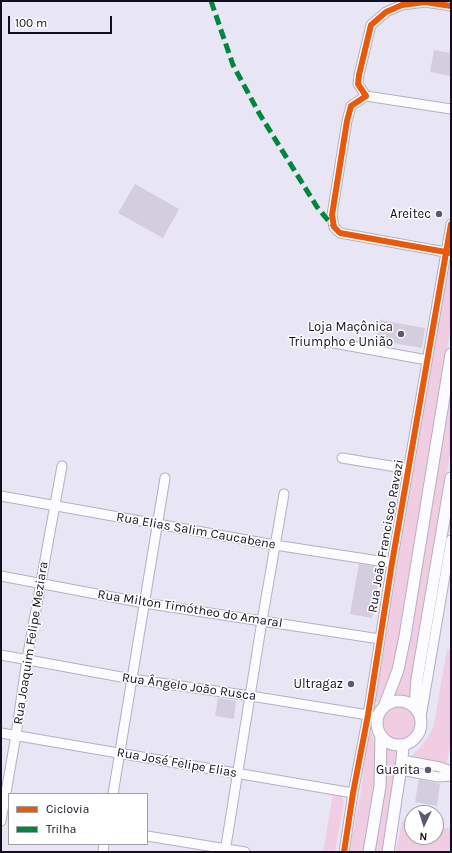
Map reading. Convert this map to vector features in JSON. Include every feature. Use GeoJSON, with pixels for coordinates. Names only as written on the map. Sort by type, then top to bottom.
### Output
{"type":"FeatureCollection","features":[{"type":"Feature","properties":{"kind":"main road"},"geometry":{"type":"LineString","coordinates":[[384,707],[398,670],[405,636],[451,354]]}},
{"type":"Feature","properties":{"kind":"main road"},"geometry":{"type":"LineString","coordinates":[[418,712],[410,703],[396,701],[389,703],[373,717],[377,724],[378,730],[385,740],[397,745],[403,745],[410,742],[420,731],[421,724],[418,712],[417,679],[451,478]]}},
{"type":"Feature","properties":{"kind":"main road"},"geometry":{"type":"LineString","coordinates":[[369,852],[380,786],[381,735]]}},
{"type":"Feature","properties":{"kind":"main road"},"geometry":{"type":"LineString","coordinates":[[388,852],[402,765],[403,745]]}},
{"type":"Feature","properties":{"kind":"street"},"geometry":{"type":"LineString","coordinates":[[366,96],[358,84],[370,25],[386,12],[402,5],[424,2],[451,6]]}},
{"type":"Feature","properties":{"kind":"street"},"geometry":{"type":"LineString","coordinates":[[449,252],[340,233],[334,227],[332,215],[347,121],[351,106],[366,96],[451,109]]}},
{"type":"Feature","properties":{"kind":"street","name":"Rua João Francisco Ravazi"},"geometry":{"type":"LineString","coordinates":[[344,852],[352,793],[373,717],[380,639],[392,563],[427,360],[449,252],[451,224]]}},
{"type":"Feature","properties":{"kind":"street"},"geometry":{"type":"LineString","coordinates":[[334,343],[427,360]]}},
{"type":"Feature","properties":{"kind":"street"},"geometry":{"type":"LineString","coordinates":[[342,458],[409,469]]}},
{"type":"Feature","properties":{"kind":"street","name":"Rua Joaquim Felipe Meziara"},"geometry":{"type":"LineString","coordinates":[[1,821],[4,811],[27,659],[62,466]]}},
{"type":"Feature","properties":{"kind":"street"},"geometry":{"type":"LineString","coordinates":[[113,793],[165,478]]}},
{"type":"Feature","properties":{"kind":"street"},"geometry":{"type":"LineString","coordinates":[[225,850],[284,494]]}},
{"type":"Feature","properties":{"kind":"street","name":"Rua Elias Salim Caucabene"},"geometry":{"type":"LineString","coordinates":[[1,496],[275,545],[392,563]]}},
{"type":"Feature","properties":{"kind":"street"},"geometry":{"type":"LineString","coordinates":[[418,712],[449,567],[451,542]]}},
{"type":"Feature","properties":{"kind":"street","name":"Rua Milton Timótheo do Amaral"},"geometry":{"type":"LineString","coordinates":[[1,576],[144,602],[380,639]]}},
{"type":"Feature","properties":{"kind":"street","name":"Rua Ângelo João Rusca"},"geometry":{"type":"LineString","coordinates":[[1,655],[132,679],[251,696],[373,717]]}},
{"type":"Feature","properties":{"kind":"street","name":"Rua José Felipe Elias"},"geometry":{"type":"LineString","coordinates":[[1,733],[352,793]]}},
{"type":"Feature","properties":{"kind":"street"},"geometry":{"type":"LineString","coordinates":[[402,765],[440,767],[451,771]]}},
{"type":"Feature","properties":{"kind":"street"},"geometry":{"type":"LineString","coordinates":[[402,765],[438,777],[451,776]]}},
{"type":"Feature","properties":{"kind":"street"},"geometry":{"type":"LineString","coordinates":[[148,836],[225,850],[245,852]]}},
{"type":"Feature","properties":{"kind":"shaded area"},"geometry":{"type":"Polygon","coordinates":[[[450,264],[451,321],[449,337],[400,636],[395,658],[380,702],[377,703],[375,701],[447,265],[450,264]]]}},
{"type":"Feature","properties":{"kind":"shaded area"},"geometry":{"type":"Polygon","coordinates":[[[451,386],[451,448],[412,698],[404,695],[392,697],[451,386]]]}},
{"type":"Feature","properties":{"kind":"shaded area"},"geometry":{"type":"Polygon","coordinates":[[[447,649],[451,650],[451,743],[446,766],[412,757],[428,737],[434,725],[447,649]]]}},
{"type":"Feature","properties":{"kind":"shaded area"},"geometry":{"type":"Polygon","coordinates":[[[403,704],[412,709],[416,715],[416,729],[412,735],[403,740],[395,740],[386,735],[382,729],[381,718],[386,709],[392,705],[403,704]]]}},
{"type":"Feature","properties":{"kind":"shaded area"},"geometry":{"type":"Polygon","coordinates":[[[372,733],[374,738],[375,776],[364,852],[349,852],[362,786],[367,741],[372,733]]]}},
{"type":"Feature","properties":{"kind":"shaded area"},"geometry":{"type":"Polygon","coordinates":[[[387,748],[400,750],[384,852],[372,852],[384,791],[387,748]]]}},
{"type":"Feature","properties":{"kind":"shaded area"},"geometry":{"type":"Polygon","coordinates":[[[333,794],[342,797],[344,802],[335,852],[323,852],[333,794]]]}},
{"type":"Feature","properties":{"kind":"shaded area"},"geometry":{"type":"Polygon","coordinates":[[[402,821],[404,821],[404,845],[444,845],[444,828],[451,829],[451,852],[396,852],[402,821]]]}},
{"type":"Feature","properties":{"kind":"building"},"geometry":{"type":"Polygon","coordinates":[[[434,50],[451,53],[451,76],[430,72],[434,50]]]}},
{"type":"Feature","properties":{"kind":"building"},"geometry":{"type":"Polygon","coordinates":[[[135,184],[179,209],[163,238],[118,213],[135,184]]]}},
{"type":"Feature","properties":{"kind":"building","name":"Loja Maçônica Triumpho e União"},"geometry":{"type":"Polygon","coordinates":[[[380,320],[425,328],[422,348],[376,340],[380,320]]]}},
{"type":"Feature","properties":{"kind":"building"},"geometry":{"type":"Polygon","coordinates":[[[359,564],[381,567],[372,618],[350,614],[359,564]]]}},
{"type":"Feature","properties":{"kind":"building"},"geometry":{"type":"Polygon","coordinates":[[[218,698],[236,701],[234,719],[215,716],[218,698]]]}},
{"type":"Feature","properties":{"kind":"building"},"geometry":{"type":"Polygon","coordinates":[[[419,779],[440,784],[437,805],[415,802],[419,779]]]}},
{"type":"Feature","properties":{"kind":"marked path"},"geometry":{"type":"LineString","coordinates":[[211,1],[233,65],[259,113],[317,207],[332,225]]}},
{"type":"Feature","properties":{"kind":"cycle path"},"geometry":{"type":"LineString","coordinates":[[451,6],[425,2],[402,5],[386,12],[371,25],[358,84],[366,96],[351,106],[347,121],[332,215],[334,227],[340,233],[451,253]]}},
{"type":"Feature","properties":{"kind":"cycle path"},"geometry":{"type":"LineString","coordinates":[[344,852],[353,793],[368,715],[392,563],[451,224]]}},
{"type":"Feature","properties":{"kind":"place","name":"Areitec"},"geometry":{"type":"Point","coordinates":[439,214]}},
{"type":"Feature","properties":{"kind":"place","name":"Loja Maçônica Triumpho e União"},"geometry":{"type":"Point","coordinates":[401,334]}},
{"type":"Feature","properties":{"kind":"place","name":"Ultragaz"},"geometry":{"type":"Point","coordinates":[351,684]}},
{"type":"Feature","properties":{"kind":"place","name":"Guarita"},"geometry":{"type":"Point","coordinates":[428,770]}}]}
